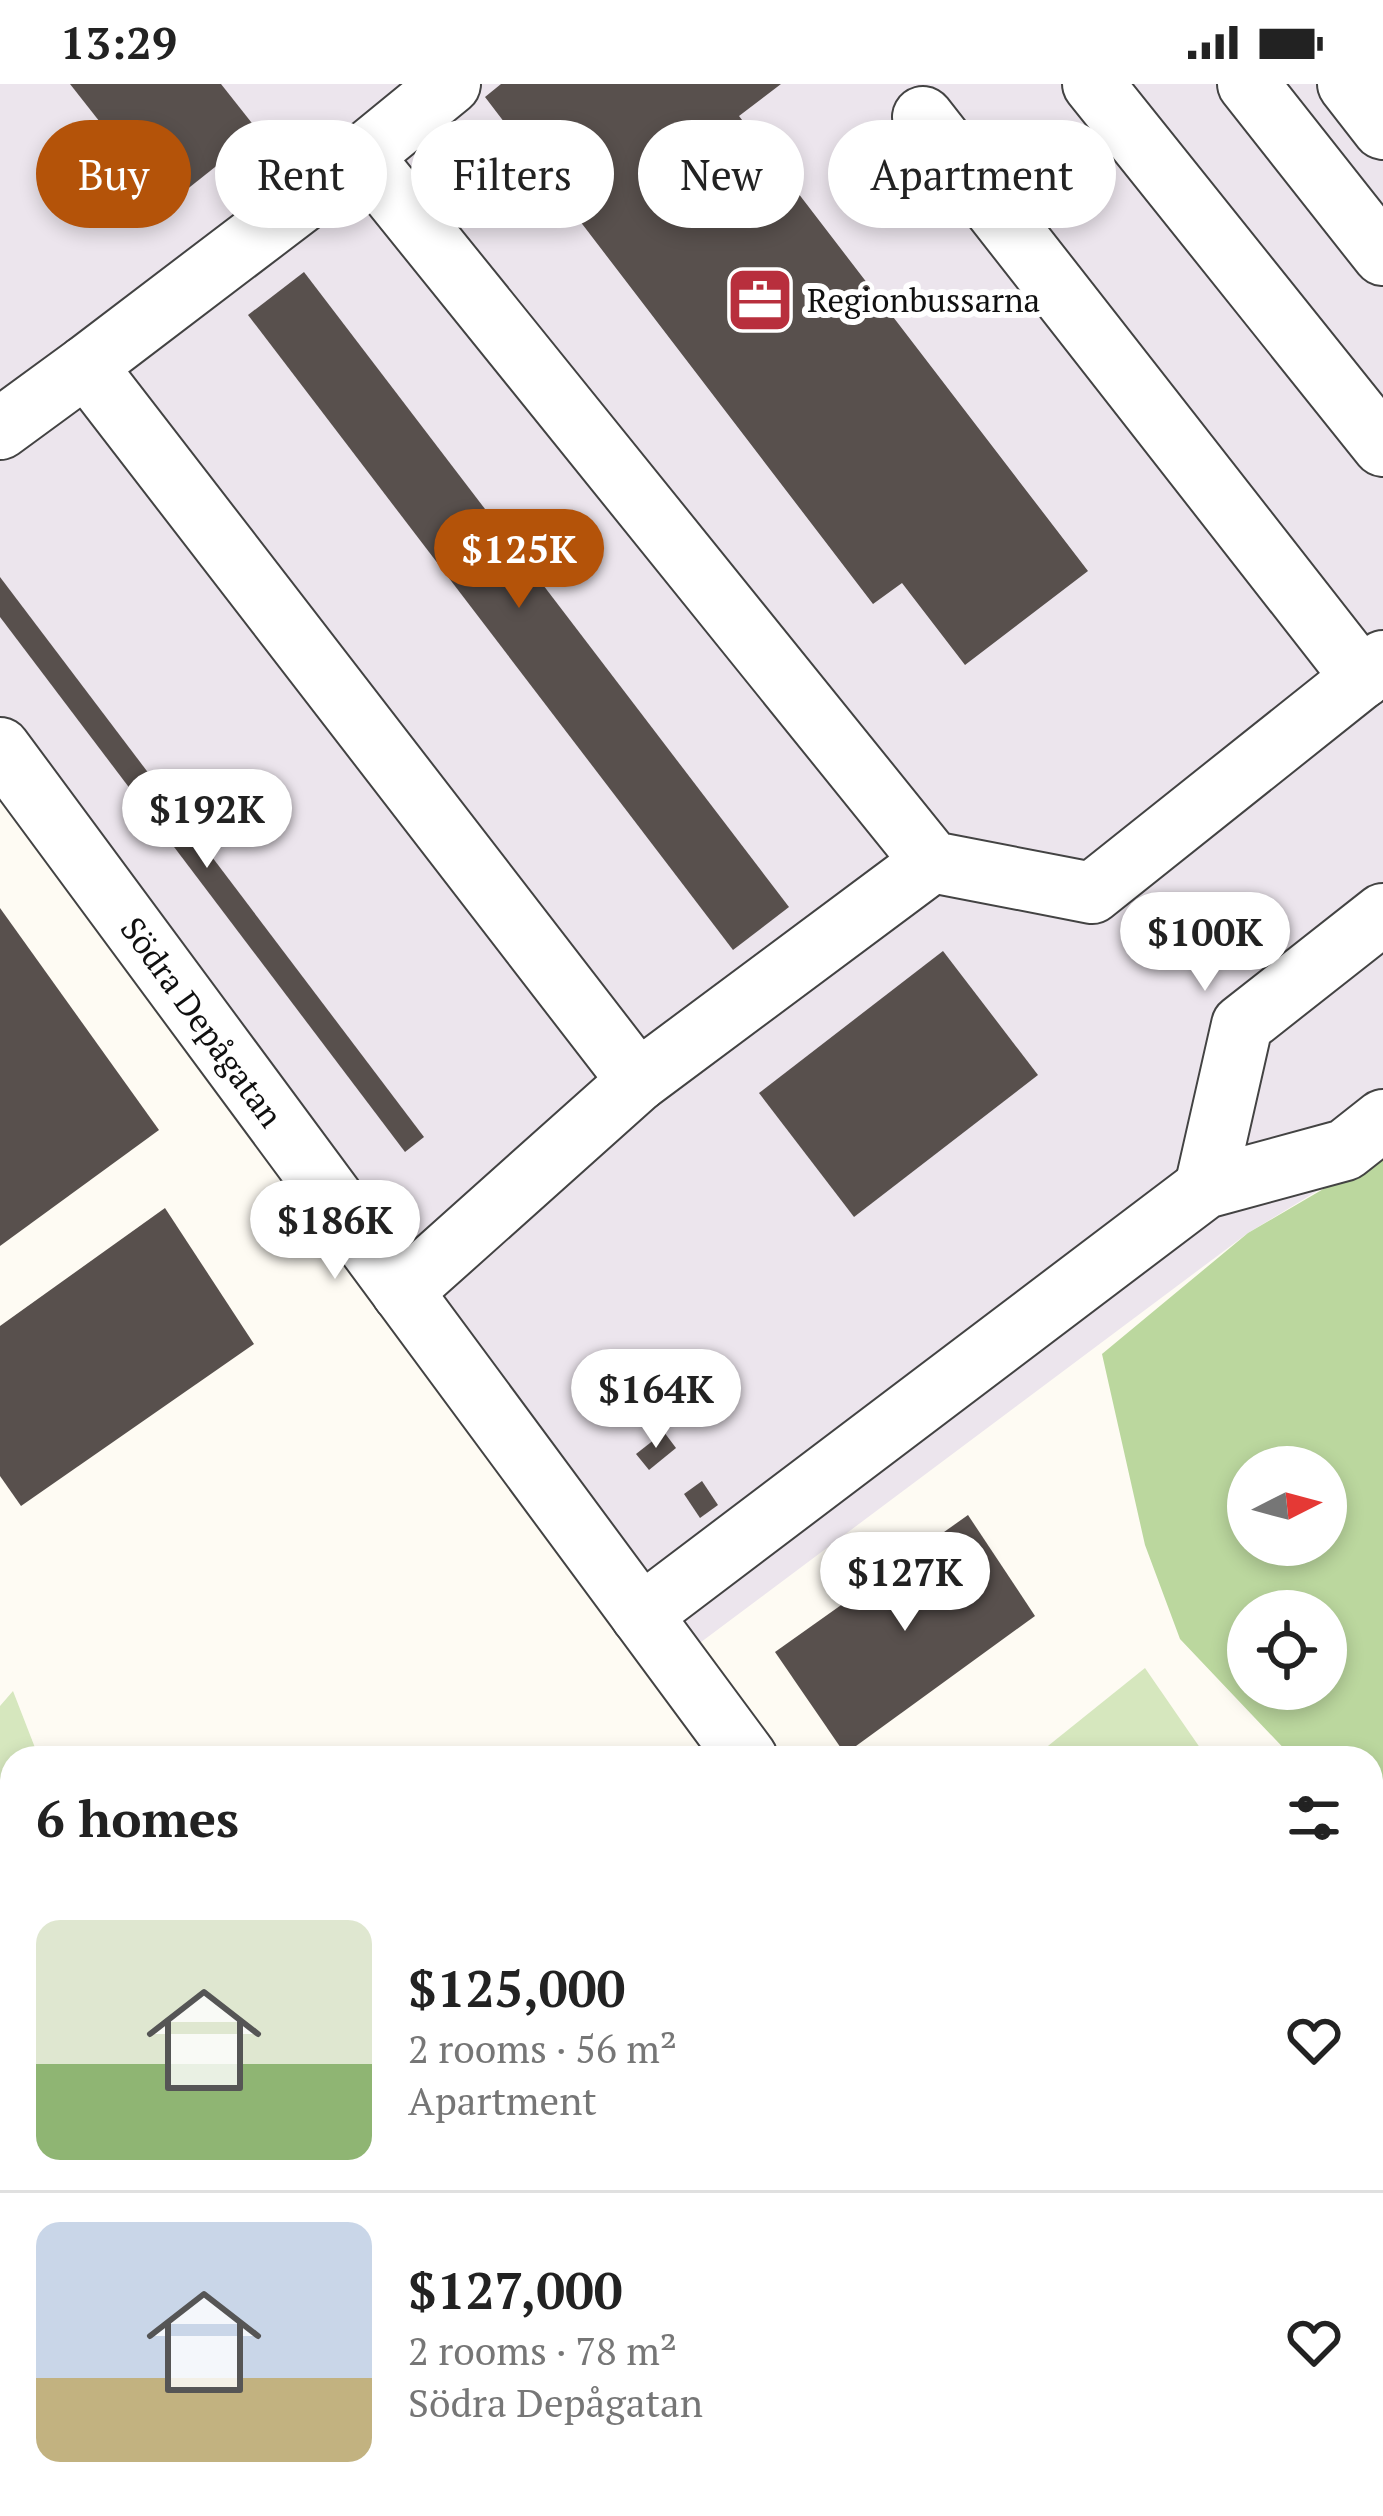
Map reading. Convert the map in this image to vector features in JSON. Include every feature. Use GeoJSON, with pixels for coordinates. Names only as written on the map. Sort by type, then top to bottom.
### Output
{"type":"FeatureCollection","features":[{"type":"Feature","properties":{"kind":"street"},"geometry":{"type":"LineString","coordinates":[[387,136],[450,84]]}},
{"type":"Feature","properties":{"kind":"street"},"geometry":{"type":"LineString","coordinates":[[1093,84],[1383,446]]}},
{"type":"Feature","properties":{"kind":"street"},"geometry":{"type":"LineString","coordinates":[[1248,84],[1383,255]]}},
{"type":"Feature","properties":{"kind":"street"},"geometry":{"type":"LineString","coordinates":[[1348,84],[1383,129]]}},
{"type":"Feature","properties":{"kind":"street"},"geometry":{"type":"LineString","coordinates":[[387,187],[932,862],[1092,892],[1372,669],[923,117]]}},
{"type":"Feature","properties":{"kind":"street"},"geometry":{"type":"LineString","coordinates":[[0,429],[267,228]]}},
{"type":"Feature","properties":{"kind":"street"},"geometry":{"type":"LineString","coordinates":[[86,366],[638,1081]]}},
{"type":"Feature","properties":{"kind":"street","name":"Södra Depågatan"},"geometry":{"type":"LineString","coordinates":[[0,748],[738,1746]]}},
{"type":"Feature","properties":{"kind":"street"},"geometry":{"type":"LineString","coordinates":[[402,1292],[638,1081],[932,862]]}},
{"type":"Feature","properties":{"kind":"street"},"geometry":{"type":"LineString","coordinates":[[1205,1188],[1242,1025],[1383,914]]}},
{"type":"Feature","properties":{"kind":"street"},"geometry":{"type":"LineString","coordinates":[[641,1616],[1205,1188],[1346,1150],[1383,1120]]}},
{"type":"Feature","properties":{"kind":"shaded area"},"geometry":{"type":"Polygon","coordinates":[[[0,84],[1383,84],[1383,1151],[1248,1233],[673,1663],[0,758],[0,84]]]}},
{"type":"Feature","properties":{"kind":"green space"},"geometry":{"type":"Polygon","coordinates":[[[1383,1154],[1383,1746],[1282,1746],[1247,1710],[1347,1710],[1347,1590],[1227,1590],[1227,1688],[1180,1639],[1145,1545],[1102,1354],[1248,1233],[1383,1154]]]}},
{"type":"Feature","properties":{"kind":"green space"},"geometry":{"type":"Polygon","coordinates":[[[1145,1668],[1199,1746],[1048,1746],[1145,1668]]]}},
{"type":"Feature","properties":{"kind":"green space"},"geometry":{"type":"Polygon","coordinates":[[[13,1691],[34,1746],[0,1746],[0,1706],[13,1691]]]}},
{"type":"Feature","properties":{"kind":"building"},"geometry":{"type":"Polygon","coordinates":[[[70,84],[221,84],[250,120],[215,120],[215,167],[191,186],[191,120],[98,120],[70,84]]]}},
{"type":"Feature","properties":{"kind":"building","name":"Regionbussarna"},"geometry":{"type":"Polygon","coordinates":[[[501,84],[781,84],[739,116],[742,120],[638,120],[638,228],[804,228],[804,201],[1088,571],[965,665],[902,583],[873,604],[585,228],[614,228],[614,120],[503,120],[485,97],[501,84]]]}},
{"type":"Feature","properties":{"kind":"building"},"geometry":{"type":"Polygon","coordinates":[[[304,272],[789,907],[733,950],[248,315],[304,272]]]}},
{"type":"Feature","properties":{"kind":"building"},"geometry":{"type":"Polygon","coordinates":[[[0,577],[424,1137],[405,1152],[0,617],[0,577]]]}},
{"type":"Feature","properties":{"kind":"building"},"geometry":{"type":"Polygon","coordinates":[[[0,908],[159,1130],[0,1246],[0,908]]]}},
{"type":"Feature","properties":{"kind":"building"},"geometry":{"type":"Polygon","coordinates":[[[943,951],[1038,1075],[854,1217],[759,1093],[943,951]]]}},
{"type":"Feature","properties":{"kind":"building"},"geometry":{"type":"Polygon","coordinates":[[[165,1208],[254,1344],[21,1506],[0,1476],[0,1326],[165,1208]]]}},
{"type":"Feature","properties":{"kind":"building"},"geometry":{"type":"Polygon","coordinates":[[[664,1432],[676,1448],[649,1470],[636,1454],[664,1432]]]}},
{"type":"Feature","properties":{"kind":"building"},"geometry":{"type":"Polygon","coordinates":[[[702,1481],[718,1505],[700,1518],[684,1494],[702,1481]]]}},
{"type":"Feature","properties":{"kind":"building"},"geometry":{"type":"Polygon","coordinates":[[[968,1515],[1035,1616],[856,1746],[840,1746],[775,1652],[968,1515]]]}},
{"type":"Feature","properties":{"kind":"place","name":"Regionbussarna"},"geometry":{"type":"Point","coordinates":[760,300]}}]}
